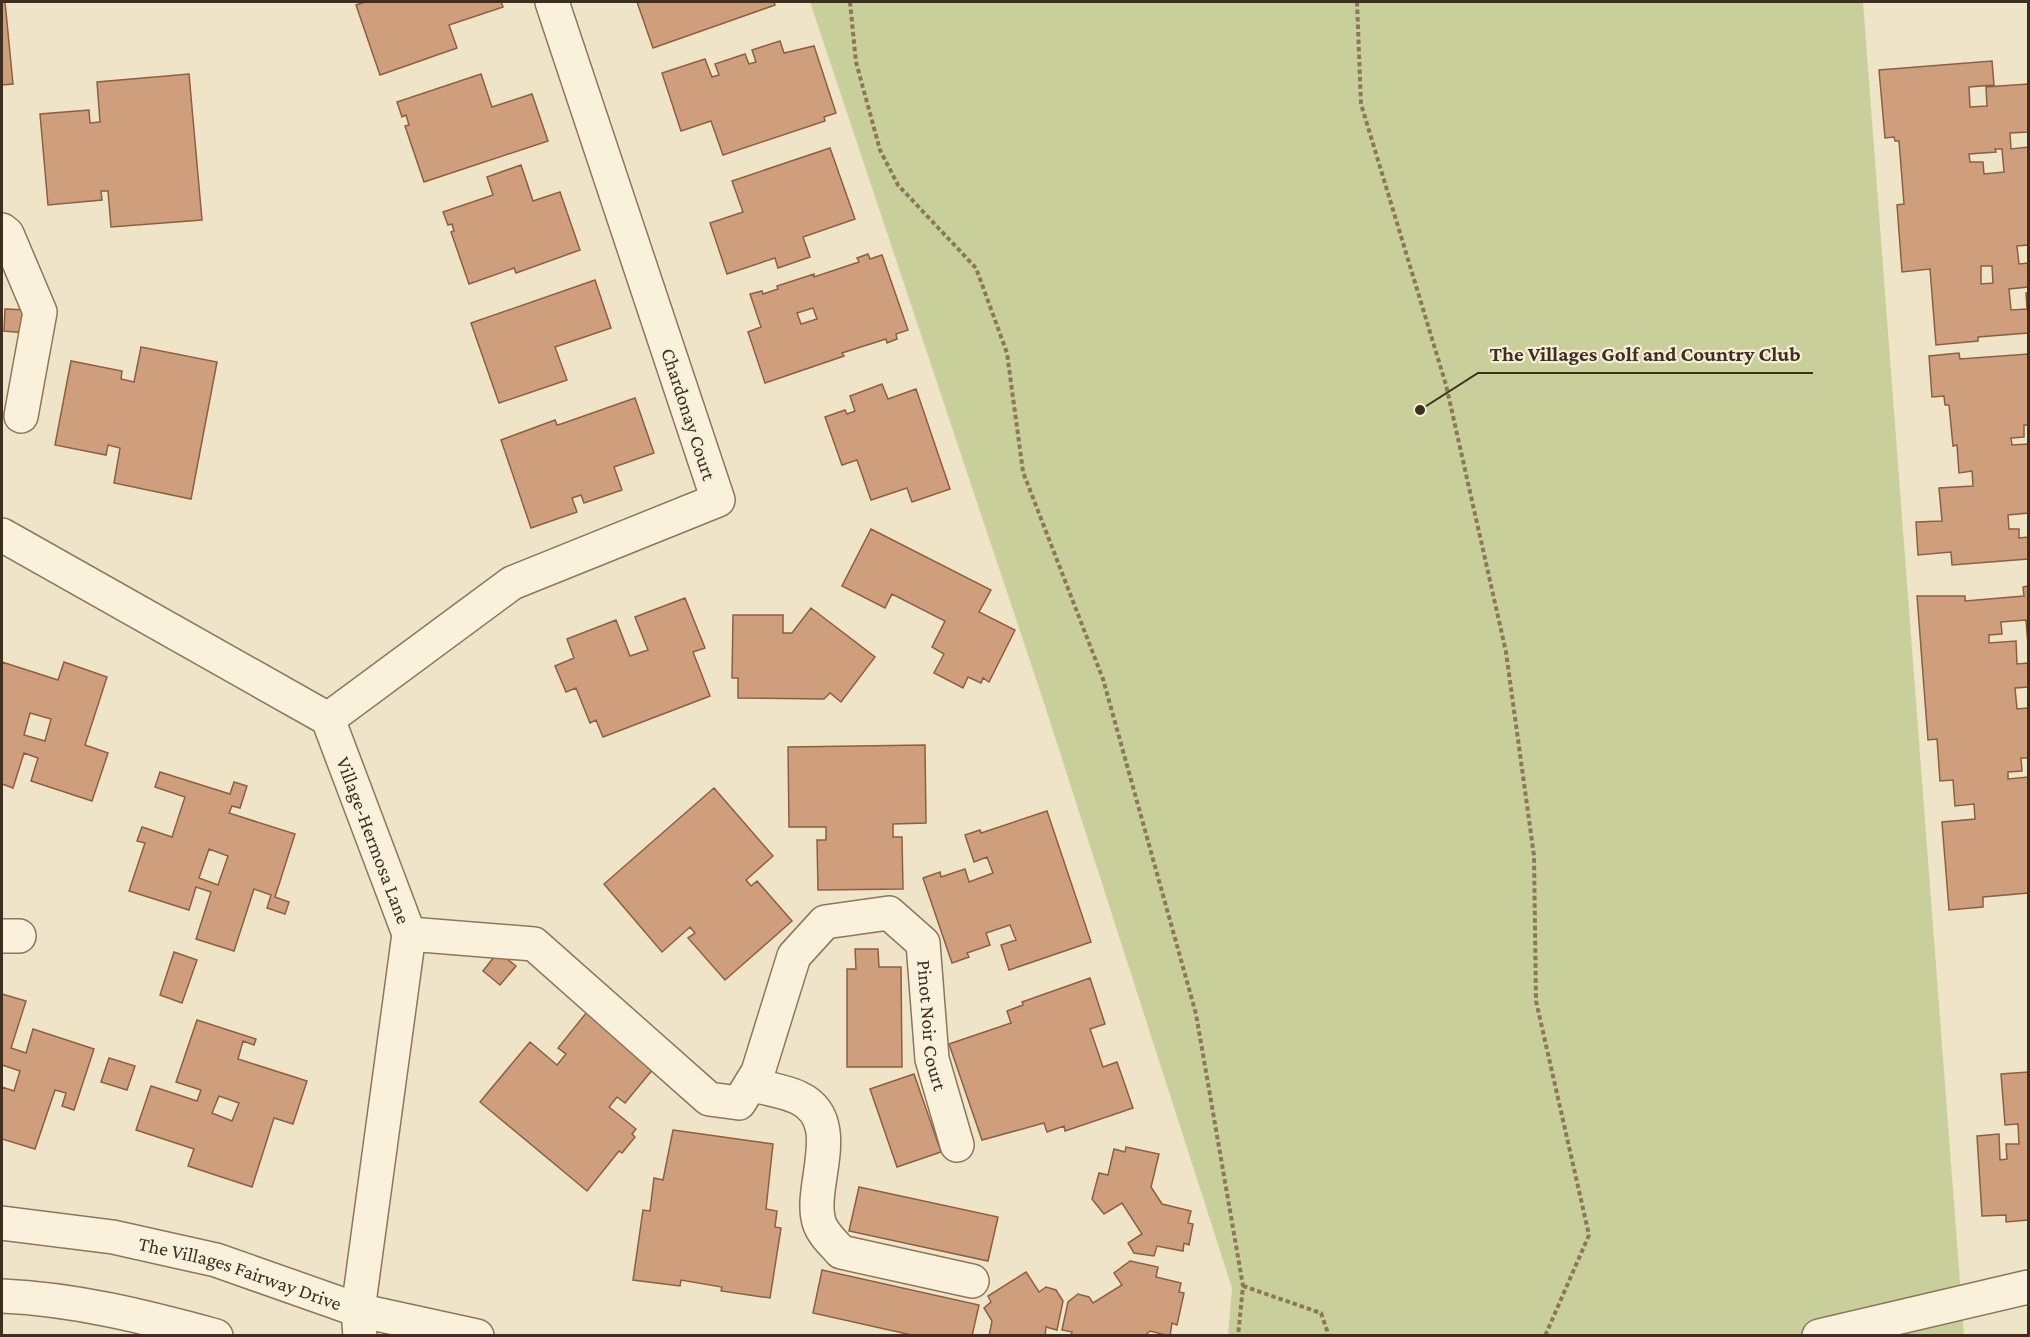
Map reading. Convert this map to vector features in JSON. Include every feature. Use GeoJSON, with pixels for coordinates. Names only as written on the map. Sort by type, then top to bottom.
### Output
{"type":"FeatureCollection","features":[{"type":"Feature","properties":{"kind":"street","name":"Chardonay Court"},"geometry":{"type":"LineString","coordinates":[[328,719],[512,583],[718,500],[552,2]]}},
{"type":"Feature","properties":{"kind":"street"},"geometry":{"type":"LineString","coordinates":[[2,230],[7,234],[40,312],[21,416]]}},
{"type":"Feature","properties":{"kind":"street"},"geometry":{"type":"LineString","coordinates":[[2,535],[328,719]]}},
{"type":"Feature","properties":{"kind":"street","name":"Village-Hermosa Lane"},"geometry":{"type":"LineString","coordinates":[[328,719],[409,934],[359,1323]]}},
{"type":"Feature","properties":{"kind":"street","name":"Pinot Noir Court"},"geometry":{"type":"LineString","coordinates":[[409,934],[534,944],[709,1099],[739,1103],[758,1072],[794,956],[825,922],[889,913],[923,943],[932,1059],[957,1145]]}},
{"type":"Feature","properties":{"kind":"street"},"geometry":{"type":"LineString","coordinates":[[751,1084],[801,1099],[819,1116],[825,1147],[819,1190],[818,1222],[841,1252],[972,1281]]}},
{"type":"Feature","properties":{"kind":"street","name":"The Villages Fairway Drive"},"geometry":{"type":"LineString","coordinates":[[2,1223],[113,1237],[216,1260],[359,1323],[477,1335]]}},
{"type":"Feature","properties":{"kind":"street"},"geometry":{"type":"LineString","coordinates":[[1819,1335],[2028,1287]]}},
{"type":"Feature","properties":{"kind":"street"},"geometry":{"type":"LineString","coordinates":[[2,1296],[34,1297],[138,1315],[216,1335]]}},
{"type":"Feature","properties":{"kind":"path"},"geometry":{"type":"LineString","coordinates":[[850,2],[856,62],[880,150],[898,185],[976,268],[1007,353],[1023,472],[1103,679],[1196,1014],[1243,1286],[1238,1335]]}},
{"type":"Feature","properties":{"kind":"path"},"geometry":{"type":"LineString","coordinates":[[1356,2],[1361,104],[1446,386],[1506,652],[1534,856],[1536,1001],[1589,1235],[1545,1335]]}},
{"type":"Feature","properties":{"kind":"path"},"geometry":{"type":"LineString","coordinates":[[1243,1286],[1321,1313],[1329,1335]]}},
{"type":"Feature","properties":{"kind":"green space"},"geometry":{"type":"Polygon","coordinates":[[[810,2],[1863,2],[1964,1335],[1228,1335],[1232,1288],[1045,706],[810,2]]]}},
{"type":"Feature","properties":{"kind":"building"},"geometry":{"type":"Polygon","coordinates":[[[2,2],[5,2],[13,84],[2,85],[2,2]]]}},
{"type":"Feature","properties":{"kind":"building"},"geometry":{"type":"Polygon","coordinates":[[[365,2],[501,2],[503,7],[449,25],[457,48],[380,75],[356,5],[365,2]]]}},
{"type":"Feature","properties":{"kind":"building"},"geometry":{"type":"Polygon","coordinates":[[[637,2],[774,2],[775,5],[653,48],[637,2]]]}},
{"type":"Feature","properties":{"kind":"building"},"geometry":{"type":"Polygon","coordinates":[[[780,41],[784,53],[814,46],[836,113],[824,117],[825,121],[723,155],[711,121],[681,131],[662,73],[705,59],[712,77],[719,75],[715,64],[745,54],[749,64],[756,62],[752,50],[780,41]]]}},
{"type":"Feature","properties":{"kind":"building"},"geometry":{"type":"Polygon","coordinates":[[[1992,61],[1994,85],[1969,87],[1970,107],[1987,106],[1986,87],[2028,84],[2028,132],[2010,133],[2011,149],[2028,147],[2028,245],[2017,246],[2019,264],[2028,263],[2028,287],[2009,289],[2011,310],[2027,309],[2026,293],[2028,293],[2028,333],[1978,337],[1978,341],[1936,345],[1930,269],[1902,272],[1897,205],[1904,204],[1899,141],[1895,141],[1894,137],[1885,138],[1879,70],[1992,61]],[[1995,149],[1996,152],[1969,154],[1970,162],[1983,162],[1984,174],[2004,172],[2002,149],[1995,149]],[[1981,266],[1981,284],[1993,283],[1992,266],[1981,266]]]}},
{"type":"Feature","properties":{"kind":"building"},"geometry":{"type":"Polygon","coordinates":[[[189,74],[202,220],[111,227],[108,191],[101,191],[102,200],[48,205],[40,114],[89,110],[90,123],[100,122],[97,82],[189,74]]]}},
{"type":"Feature","properties":{"kind":"building"},"geometry":{"type":"Polygon","coordinates":[[[481,74],[492,107],[532,94],[548,141],[424,182],[405,126],[409,125],[406,115],[402,117],[397,102],[481,74]]]}},
{"type":"Feature","properties":{"kind":"building"},"geometry":{"type":"Polygon","coordinates":[[[830,148],[855,219],[803,237],[810,257],[778,268],[775,258],[727,274],[710,223],[743,212],[732,181],[830,148]]]}},
{"type":"Feature","properties":{"kind":"building"},"geometry":{"type":"Polygon","coordinates":[[[521,165],[533,201],[560,192],[580,250],[516,273],[514,268],[469,284],[451,232],[454,231],[452,224],[448,225],[443,212],[493,195],[487,177],[521,165]]]}},
{"type":"Feature","properties":{"kind":"building"},"geometry":{"type":"Polygon","coordinates":[[[868,254],[870,259],[882,255],[908,330],[896,334],[897,339],[887,343],[886,339],[842,353],[844,356],[765,383],[748,332],[761,327],[750,294],[762,291],[763,294],[778,289],[777,286],[859,262],[857,258],[868,254]],[[813,308],[797,313],[801,324],[817,319],[813,308]]]}},
{"type":"Feature","properties":{"kind":"building"},"geometry":{"type":"Polygon","coordinates":[[[595,280],[611,328],[555,347],[567,380],[499,403],[471,323],[595,280]]]}},
{"type":"Feature","properties":{"kind":"building"},"geometry":{"type":"Polygon","coordinates":[[[5,309],[27,310],[26,333],[4,331],[5,309]]]}},
{"type":"Feature","properties":{"kind":"building"},"geometry":{"type":"Polygon","coordinates":[[[141,347],[217,362],[191,499],[114,483],[120,448],[108,445],[106,455],[55,445],[71,361],[122,371],[121,379],[134,382],[141,347]]]}},
{"type":"Feature","properties":{"kind":"building"},"geometry":{"type":"Polygon","coordinates":[[[1959,353],[1960,359],[2028,354],[2028,425],[2024,425],[2024,437],[2011,438],[2012,445],[2028,444],[2028,513],[2008,515],[2009,529],[2019,529],[2019,538],[2028,537],[2028,559],[1952,565],[1951,552],[1918,555],[1916,522],[1942,521],[1939,488],[1973,486],[1972,471],[1959,473],[1957,445],[1953,446],[1949,405],[1945,405],[1944,396],[1932,397],[1929,356],[1959,353]]]}},
{"type":"Feature","properties":{"kind":"building"},"geometry":{"type":"Polygon","coordinates":[[[882,384],[888,399],[916,389],[950,489],[912,502],[907,488],[871,500],[857,460],[842,465],[825,417],[845,410],[847,414],[855,411],[850,396],[882,384]]]}},
{"type":"Feature","properties":{"kind":"building"},"geometry":{"type":"Polygon","coordinates":[[[635,398],[654,453],[614,467],[622,490],[584,503],[581,495],[572,498],[577,512],[531,528],[501,440],[555,420],[557,425],[561,424],[635,398]]]}},
{"type":"Feature","properties":{"kind":"building"},"geometry":{"type":"Polygon","coordinates":[[[871,529],[991,590],[979,612],[1015,630],[989,682],[983,678],[981,683],[968,677],[963,688],[934,673],[944,654],[932,647],[945,621],[892,594],[885,608],[842,586],[871,529]]]}},
{"type":"Feature","properties":{"kind":"building"},"geometry":{"type":"Polygon","coordinates":[[[2028,586],[2028,645],[2026,620],[2001,622],[2002,634],[1989,635],[1989,643],[2016,641],[2017,664],[2028,663],[2028,687],[2015,688],[2017,709],[2028,708],[2028,758],[2021,758],[2022,771],[2008,772],[2008,779],[2028,777],[2028,893],[1983,897],[1983,907],[1949,910],[1942,822],[1975,819],[1974,804],[1955,806],[1953,780],[1940,781],[1937,739],[1928,740],[1917,596],[1965,596],[1965,601],[2024,596],[2023,587],[2028,586]]]}},
{"type":"Feature","properties":{"kind":"building"},"geometry":{"type":"Polygon","coordinates":[[[685,598],[705,648],[693,652],[710,696],[603,737],[596,720],[590,723],[576,688],[566,692],[555,666],[574,658],[567,639],[616,620],[630,656],[648,650],[635,617],[685,598]]]}},
{"type":"Feature","properties":{"kind":"building"},"geometry":{"type":"Polygon","coordinates":[[[811,608],[875,657],[841,702],[830,693],[824,699],[738,698],[738,678],[732,678],[733,615],[783,615],[783,633],[792,633],[811,608]]]}},
{"type":"Feature","properties":{"kind":"building"},"geometry":{"type":"Polygon","coordinates":[[[2,662],[58,680],[64,662],[107,677],[85,745],[108,753],[92,801],[31,781],[38,758],[24,753],[13,788],[2,784],[2,662]],[[30,713],[24,735],[45,741],[51,719],[30,713]]]}},
{"type":"Feature","properties":{"kind":"building"},"geometry":{"type":"Polygon","coordinates":[[[925,745],[926,823],[893,824],[893,837],[902,837],[903,889],[818,890],[817,840],[826,840],[826,827],[789,827],[788,747],[925,745]]]}},
{"type":"Feature","properties":{"kind":"building"},"geometry":{"type":"Polygon","coordinates":[[[160,772],[230,794],[234,782],[247,786],[240,808],[232,806],[229,813],[295,834],[275,897],[289,902],[285,914],[267,908],[271,895],[254,889],[234,951],[196,939],[211,892],[196,887],[189,910],[129,891],[145,843],[137,841],[142,827],[172,837],[185,797],[155,787],[160,772]],[[209,849],[199,878],[218,885],[228,856],[209,849]]]}},
{"type":"Feature","properties":{"kind":"building"},"geometry":{"type":"Polygon","coordinates":[[[714,788],[773,856],[746,880],[751,886],[757,881],[792,921],[725,980],[688,938],[695,933],[690,927],[662,952],[604,884],[714,788]]]}},
{"type":"Feature","properties":{"kind":"building"},"geometry":{"type":"Polygon","coordinates":[[[1047,811],[1091,942],[1009,970],[1001,945],[1016,940],[1010,925],[986,933],[990,945],[967,953],[969,957],[952,963],[923,878],[940,872],[941,877],[965,869],[969,882],[993,873],[987,857],[974,862],[965,835],[980,830],[981,833],[1047,811]]]}},
{"type":"Feature","properties":{"kind":"building"},"geometry":{"type":"Polygon","coordinates":[[[855,949],[878,949],[879,967],[901,967],[902,1067],[847,1067],[847,969],[856,969],[855,949]]]}},
{"type":"Feature","properties":{"kind":"building"},"geometry":{"type":"Polygon","coordinates":[[[174,952],[197,960],[182,1003],[160,995],[174,952]]]}},
{"type":"Feature","properties":{"kind":"building"},"geometry":{"type":"Polygon","coordinates":[[[498,952],[516,966],[500,985],[483,971],[498,952]]]}},
{"type":"Feature","properties":{"kind":"building"},"geometry":{"type":"Polygon","coordinates":[[[1090,978],[1105,1024],[1090,1029],[1103,1067],[1117,1062],[1133,1108],[1065,1131],[1064,1126],[1047,1132],[1044,1123],[982,1140],[949,1044],[1011,1023],[1007,1011],[1023,1005],[1022,1002],[1090,978]]]}},
{"type":"Feature","properties":{"kind":"building"},"geometry":{"type":"Polygon","coordinates":[[[2,994],[26,1001],[11,1048],[26,1053],[33,1029],[94,1049],[74,1110],[62,1106],[66,1093],[55,1090],[35,1149],[2,1139],[2,1087],[14,1091],[20,1071],[2,1065],[2,994]]]}},
{"type":"Feature","properties":{"kind":"building"},"geometry":{"type":"Polygon","coordinates":[[[591,1007],[658,1063],[625,1103],[617,1097],[609,1107],[636,1129],[632,1134],[635,1137],[622,1153],[619,1151],[587,1191],[480,1102],[530,1042],[557,1065],[566,1054],[558,1048],[591,1007]]]}},
{"type":"Feature","properties":{"kind":"building"},"geometry":{"type":"Polygon","coordinates":[[[197,1020],[256,1039],[254,1045],[243,1041],[238,1059],[307,1081],[293,1124],[274,1118],[252,1187],[188,1166],[194,1149],[136,1130],[151,1086],[197,1101],[201,1090],[176,1082],[197,1020]],[[219,1096],[212,1113],[232,1121],[239,1103],[219,1096]]]}},
{"type":"Feature","properties":{"kind":"building"},"geometry":{"type":"Polygon","coordinates":[[[109,1058],[135,1066],[127,1090],[101,1082],[109,1058]]]}},
{"type":"Feature","properties":{"kind":"building"},"geometry":{"type":"Polygon","coordinates":[[[2028,1072],[2028,1220],[2006,1222],[2006,1215],[1982,1216],[1977,1136],[1999,1134],[2000,1160],[2007,1159],[2006,1144],[2019,1144],[2018,1124],[2005,1125],[2001,1074],[2028,1072]]]}},
{"type":"Feature","properties":{"kind":"building"},"geometry":{"type":"Polygon","coordinates":[[[914,1074],[941,1152],[897,1167],[870,1089],[914,1074]]]}},
{"type":"Feature","properties":{"kind":"building"},"geometry":{"type":"Polygon","coordinates":[[[673,1130],[773,1144],[766,1209],[777,1211],[775,1227],[781,1228],[770,1298],[721,1291],[722,1287],[681,1280],[680,1286],[633,1280],[643,1210],[650,1211],[654,1178],[663,1180],[673,1130]]]}},
{"type":"Feature","properties":{"kind":"building"},"geometry":{"type":"Polygon","coordinates":[[[1126,1147],[1159,1154],[1151,1187],[1162,1204],[1191,1211],[1188,1223],[1193,1224],[1189,1245],[1184,1243],[1183,1251],[1157,1246],[1154,1256],[1134,1253],[1128,1243],[1142,1234],[1122,1203],[1104,1214],[1092,1199],[1099,1173],[1108,1175],[1114,1149],[1125,1152],[1126,1147]]]}},
{"type":"Feature","properties":{"kind":"building"},"geometry":{"type":"Polygon","coordinates":[[[859,1187],[998,1217],[988,1261],[849,1231],[859,1187]]]}},
{"type":"Feature","properties":{"kind":"building"},"geometry":{"type":"Polygon","coordinates":[[[1130,1261],[1158,1267],[1156,1277],[1181,1283],[1179,1292],[1184,1293],[1177,1325],[1172,1323],[1170,1336],[1150,1331],[1144,1336],[1071,1336],[1072,1332],[1062,1330],[1068,1302],[1078,1294],[1089,1297],[1093,1303],[1122,1285],[1114,1273],[1130,1261]]]}},
{"type":"Feature","properties":{"kind":"building"},"geometry":{"type":"Polygon","coordinates":[[[822,1270],[979,1305],[972,1336],[916,1336],[813,1313],[822,1270]]]}},
{"type":"Feature","properties":{"kind":"building"},"geometry":{"type":"Polygon","coordinates":[[[1026,1272],[1039,1292],[1046,1287],[1056,1290],[1063,1301],[1057,1330],[1046,1327],[1045,1336],[989,1336],[992,1321],[984,1308],[991,1302],[988,1296],[1026,1272]]]}},
{"type":"Feature","properties":{"kind":"place","name":"The Villages Golf and Country Club"},"geometry":{"type":"Point","coordinates":[1420,410]}}]}
